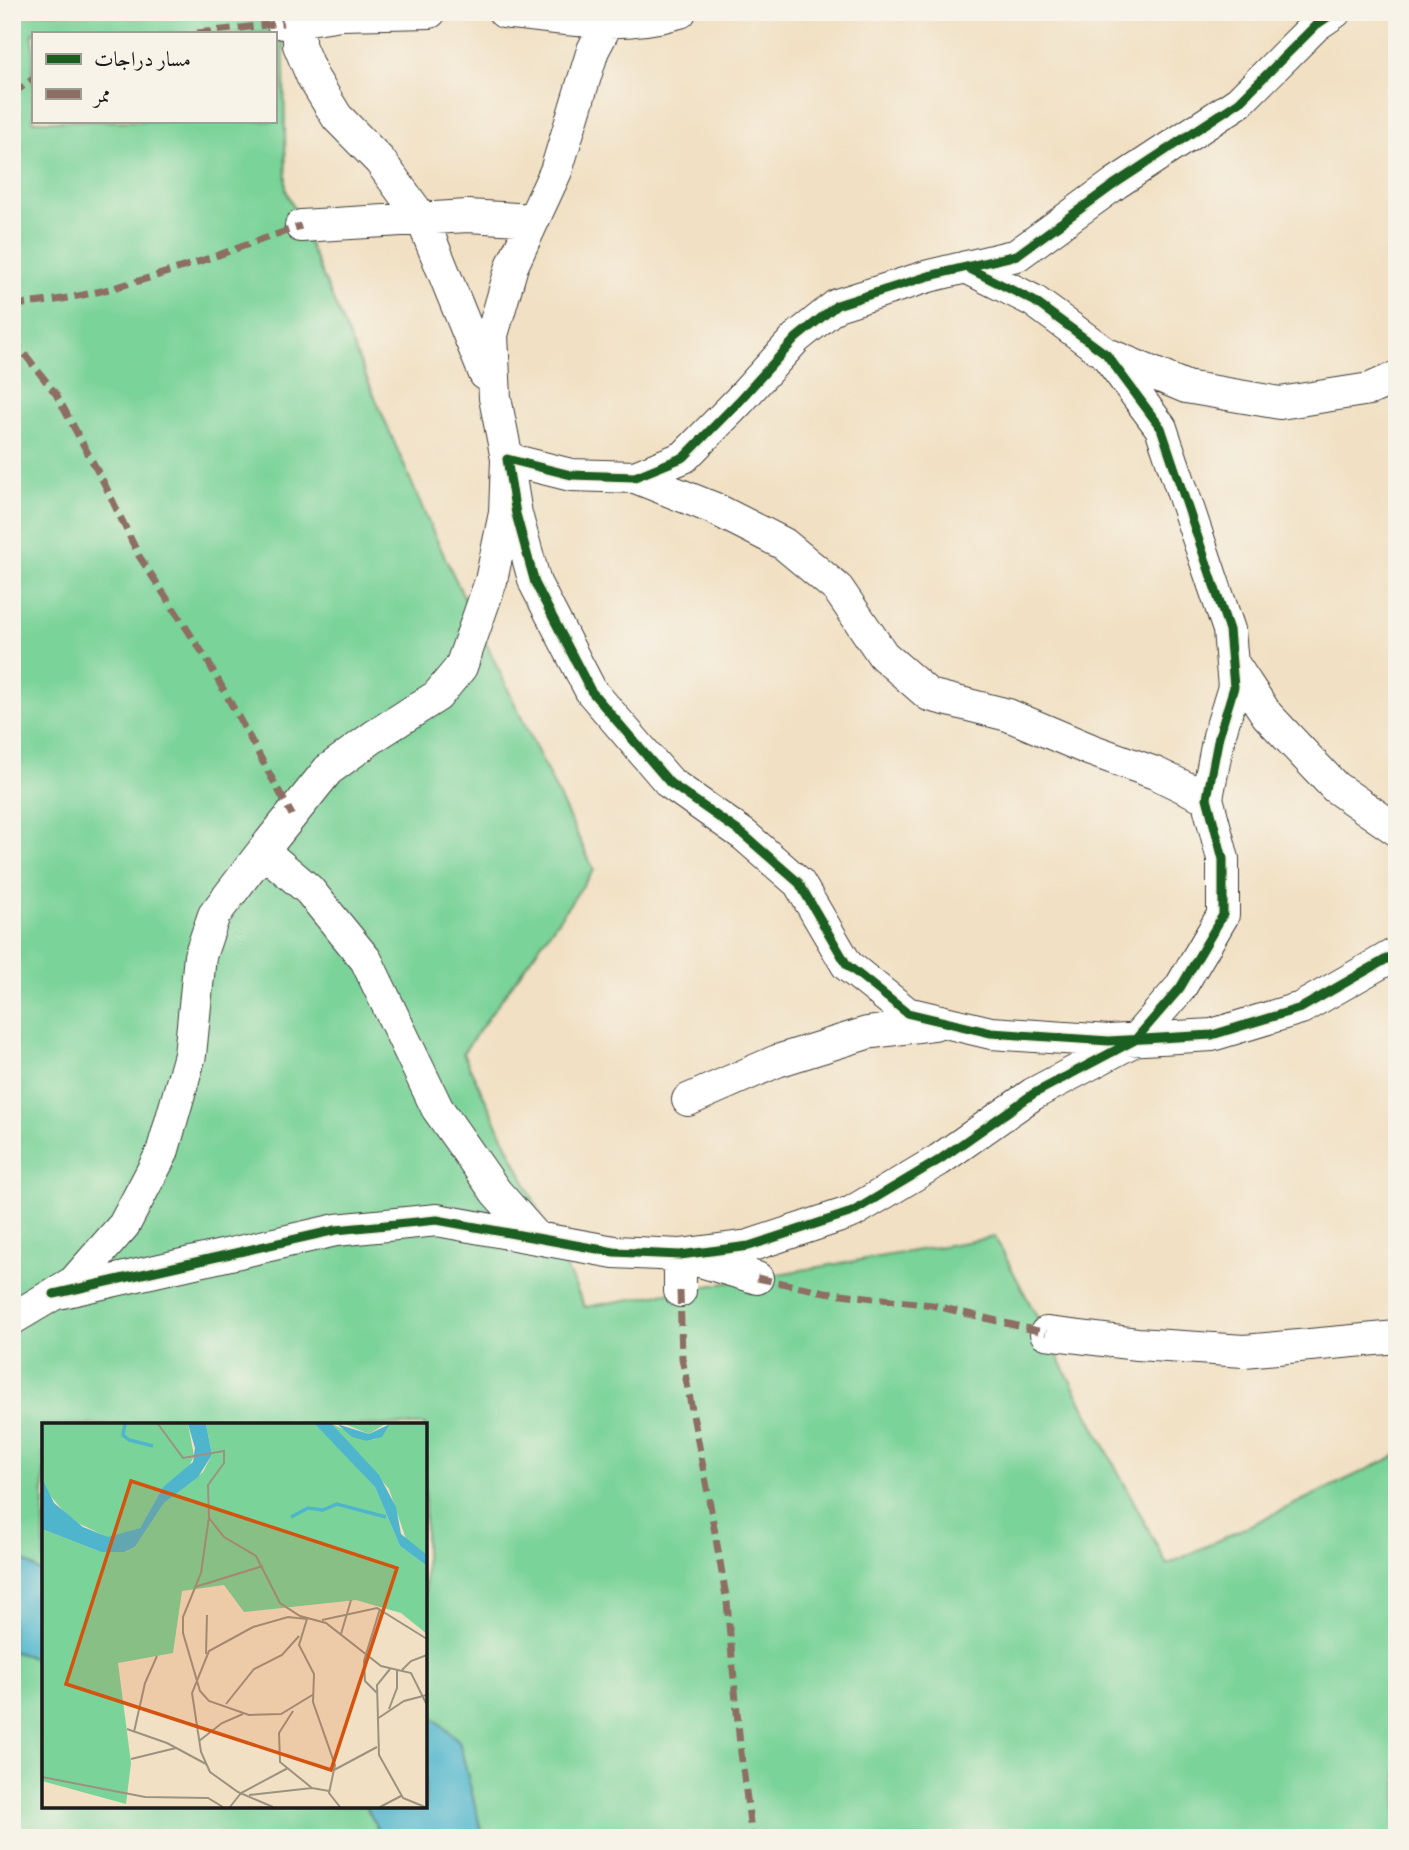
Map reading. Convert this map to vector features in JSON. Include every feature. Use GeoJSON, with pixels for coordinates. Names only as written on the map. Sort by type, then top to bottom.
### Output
{"type":"FeatureCollection","features":[{"type":"Feature","properties":{"kind":"street"},"geometry":{"type":"LineString","coordinates":[[430,12],[294,18],[299,46],[312,76],[337,117],[380,161],[422,219],[495,398]]}},
{"type":"Feature","properties":{"kind":"street"},"geometry":{"type":"LineString","coordinates":[[504,12],[659,19],[680,12]]}},
{"type":"Feature","properties":{"kind":"street"},"geometry":{"type":"LineString","coordinates":[[635,477],[684,457],[796,338],[837,305],[929,276],[1017,255],[1116,183],[1239,102],[1315,24],[1335,12]]}},
{"type":"Feature","properties":{"kind":"street"},"geometry":{"type":"LineString","coordinates":[[610,18],[593,50],[556,171],[512,266],[492,335],[495,398],[516,514],[535,583],[590,691],[670,783],[744,835],[799,883],[847,965],[907,1013],[991,1033],[1109,1041],[1212,1035],[1301,1008],[1397,953]]}},
{"type":"Feature","properties":{"kind":"street"},"geometry":{"type":"LineString","coordinates":[[301,226],[468,216],[534,220]]}},
{"type":"Feature","properties":{"kind":"street"},"geometry":{"type":"LineString","coordinates":[[966,267],[1034,301],[1106,354],[1186,387],[1280,403],[1370,389],[1397,377]]}},
{"type":"Feature","properties":{"kind":"street"},"geometry":{"type":"LineString","coordinates":[[54,1294],[336,1230],[437,1220],[614,1252],[680,1255],[749,1246],[852,1212],[939,1160],[1033,1094],[1135,1040],[1180,988],[1223,915],[1223,859],[1207,797],[1219,736],[1234,687],[1229,630],[1161,428],[1106,354]]}},
{"type":"Feature","properties":{"kind":"street"},"geometry":{"type":"LineString","coordinates":[[507,459],[571,475],[635,477],[713,508],[783,544],[838,589],[883,655],[929,695],[1008,715],[1155,773],[1207,797]]}},
{"type":"Feature","properties":{"kind":"street"},"geometry":{"type":"LineString","coordinates":[[12,1319],[74,1282],[124,1225],[162,1153],[190,1055],[200,956],[214,915],[328,770],[376,734],[437,696],[461,667],[491,581],[505,513],[507,459]]}},
{"type":"Feature","properties":{"kind":"street"},"geometry":{"type":"LineString","coordinates":[[1232,662],[1267,715],[1335,788],[1397,831]]}},
{"type":"Feature","properties":{"kind":"street"},"geometry":{"type":"LineString","coordinates":[[263,851],[309,890],[366,960],[437,1108],[496,1192],[536,1237]]}},
{"type":"Feature","properties":{"kind":"street"},"geometry":{"type":"LineString","coordinates":[[688,1100],[777,1061],[867,1032],[946,1022]]}},
{"type":"Feature","properties":{"kind":"street"},"geometry":{"type":"LineString","coordinates":[[680,1255],[757,1278]]}},
{"type":"Feature","properties":{"kind":"street"},"geometry":{"type":"LineString","coordinates":[[680,1255],[680,1291]]}},
{"type":"Feature","properties":{"kind":"street"},"geometry":{"type":"LineString","coordinates":[[1046,1333],[1138,1344],[1244,1351],[1397,1338]]}},
{"type":"Feature","properties":{"kind":"green space"},"geometry":{"type":"Polygon","coordinates":[[[12,12],[283,12],[286,190],[431,528],[594,870],[463,1053],[585,1307],[995,1237],[1167,1565],[1397,1455],[1397,1838],[483,1838],[459,1741],[427,1712],[427,1423],[42,1423],[42,1574],[12,1552],[12,12]]]}},
{"type":"Feature","properties":{"kind":"green space"},"geometry":{"type":"Polygon","coordinates":[[[12,1651],[42,1660],[42,1808],[367,1808],[382,1838],[12,1838],[12,1651]]]}},
{"type":"Feature","properties":{"kind":"water"},"geometry":{"type":"Polygon","coordinates":[[[12,1552],[42,1574],[42,1660],[12,1651],[12,1552]]]}},
{"type":"Feature","properties":{"kind":"water"},"geometry":{"type":"Polygon","coordinates":[[[427,1712],[459,1741],[483,1838],[382,1838],[367,1808],[427,1808],[427,1712]]]}},
{"type":"Feature","properties":{"kind":"marked path"},"geometry":{"type":"LineString","coordinates":[[206,32],[283,23]]}},
{"type":"Feature","properties":{"kind":"marked path"},"geometry":{"type":"LineString","coordinates":[[12,94],[32,80]]}},
{"type":"Feature","properties":{"kind":"marked path"},"geometry":{"type":"LineString","coordinates":[[12,305],[50,301],[123,285],[301,226]]}},
{"type":"Feature","properties":{"kind":"marked path"},"geometry":{"type":"LineString","coordinates":[[12,338],[56,394],[105,485],[139,556],[206,658],[292,815]]}},
{"type":"Feature","properties":{"kind":"marked path"},"geometry":{"type":"LineString","coordinates":[[757,1278],[825,1292],[932,1305],[1046,1333]]}},
{"type":"Feature","properties":{"kind":"marked path"},"geometry":{"type":"LineString","coordinates":[[680,1291],[682,1358],[727,1602],[740,1745],[752,1838]]}},
{"type":"Feature","properties":{"kind":"cycle path"},"geometry":{"type":"LineString","coordinates":[[1335,12],[1316,25],[1239,102],[1116,183],[1017,255],[929,276],[837,305],[796,338],[684,457],[635,477],[571,475],[507,459],[516,514],[535,583],[591,691],[670,783],[744,835],[799,883],[847,965],[907,1013],[991,1033],[1109,1041],[1212,1035],[1301,1008],[1397,953]]}},
{"type":"Feature","properties":{"kind":"cycle path"},"geometry":{"type":"LineString","coordinates":[[54,1294],[336,1230],[437,1220],[614,1252],[680,1255],[749,1246],[852,1212],[939,1160],[1033,1094],[1135,1040],[1180,988],[1223,915],[1223,859],[1207,798],[1219,736],[1234,687],[1229,630],[1161,428],[1106,354],[1034,301],[966,267]]}}]}
